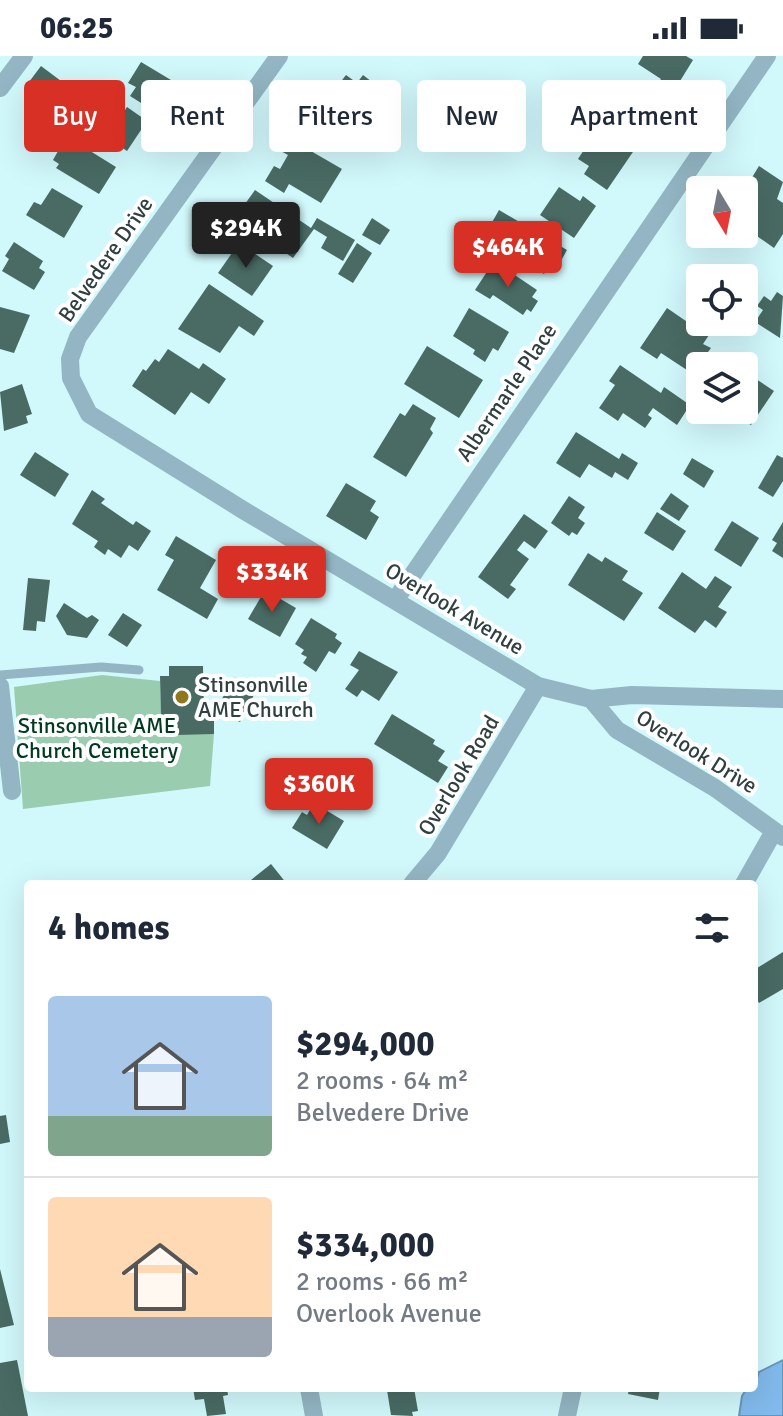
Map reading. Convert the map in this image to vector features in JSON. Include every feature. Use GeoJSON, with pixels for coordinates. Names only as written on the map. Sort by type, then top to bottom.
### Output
{"type":"FeatureCollection","features":[{"type":"Feature","properties":{"kind":"street"},"geometry":{"type":"LineString","coordinates":[[0,88],[24,56]]}},
{"type":"Feature","properties":{"kind":"street","name":"Belvedere Drive"},"geometry":{"type":"LineString","coordinates":[[71,378],[70,359],[78,337],[279,56]]}},
{"type":"Feature","properties":{"kind":"street","name":"Albermarle Place"},"geometry":{"type":"LineString","coordinates":[[396,599],[767,56]]}},
{"type":"Feature","properties":{"kind":"street","name":"Overlook Avenue"},"geometry":{"type":"LineString","coordinates":[[71,378],[89,414],[114,432],[538,686],[591,699],[632,695],[783,699]]}},
{"type":"Feature","properties":{"kind":"street"},"geometry":{"type":"LineString","coordinates":[[0,686],[12,791]]}},
{"type":"Feature","properties":{"kind":"street","name":"Overlook Road"},"geometry":{"type":"LineString","coordinates":[[415,880],[438,853],[538,686]]}},
{"type":"Feature","properties":{"kind":"street","name":"Overlook Drive"},"geometry":{"type":"LineString","coordinates":[[591,699],[617,730],[715,788],[779,834]]}},
{"type":"Feature","properties":{"kind":"street"},"geometry":{"type":"LineString","coordinates":[[747,880],[779,834]]}},
{"type":"Feature","properties":{"kind":"street"},"geometry":{"type":"LineString","coordinates":[[310,1392],[314,1416]]}},
{"type":"Feature","properties":{"kind":"street"},"geometry":{"type":"LineString","coordinates":[[567,1416],[572,1392]]}},
{"type":"Feature","properties":{"kind":"lane"},"geometry":{"type":"LineString","coordinates":[[0,675],[101,667],[139,670]]}},
{"type":"Feature","properties":{"kind":"green space","name":"Stinsonville AME Church Cemetery"},"geometry":{"type":"Polygon","coordinates":[[[102,675],[160,681],[161,719],[177,720],[177,734],[214,734],[210,786],[23,809],[14,687],[102,675]]]}},
{"type":"Feature","properties":{"kind":"water"},"geometry":{"type":"Polygon","coordinates":[[[783,1360],[783,1416],[739,1416],[744,1392],[758,1392],[759,1372],[783,1360]]]}},
{"type":"Feature","properties":{"kind":"building"},"geometry":{"type":"Polygon","coordinates":[[[643,56],[686,56],[693,60],[681,80],[660,80],[638,64],[643,56]]]}},
{"type":"Feature","properties":{"kind":"building"},"geometry":{"type":"Polygon","coordinates":[[[141,62],[171,80],[141,80],[141,103],[130,96],[136,87],[128,83],[141,62]]]}},
{"type":"Feature","properties":{"kind":"building"},"geometry":{"type":"Polygon","coordinates":[[[41,66],[60,80],[30,80],[41,66]]]}},
{"type":"Feature","properties":{"kind":"building"},"geometry":{"type":"Polygon","coordinates":[[[127,107],[141,117],[141,130],[127,151],[125,150],[127,107]]]}},
{"type":"Feature","properties":{"kind":"building"},"geometry":{"type":"Polygon","coordinates":[[[58,152],[92,152],[116,167],[99,194],[56,168],[59,164],[53,160],[58,152]]]}},
{"type":"Feature","properties":{"kind":"building"},"geometry":{"type":"Polygon","coordinates":[[[282,152],[313,152],[342,169],[321,203],[289,184],[284,193],[265,181],[274,166],[280,169],[288,155],[282,152]]]}},
{"type":"Feature","properties":{"kind":"building"},"geometry":{"type":"Polygon","coordinates":[[[583,152],[633,152],[607,190],[584,174],[589,166],[578,159],[583,152]]]}},
{"type":"Feature","properties":{"kind":"building"},"geometry":{"type":"Polygon","coordinates":[[[759,166],[783,182],[777,199],[783,203],[783,234],[774,248],[758,237],[758,176],[753,176],[759,166]]]}},
{"type":"Feature","properties":{"kind":"building"},"geometry":{"type":"Polygon","coordinates":[[[559,187],[580,201],[583,196],[596,206],[574,238],[540,215],[559,187]]]}},
{"type":"Feature","properties":{"kind":"building"},"geometry":{"type":"Polygon","coordinates":[[[52,188],[83,206],[64,238],[26,215],[34,202],[41,205],[52,188]]]}},
{"type":"Feature","properties":{"kind":"building"},"geometry":{"type":"Polygon","coordinates":[[[255,190],[311,228],[317,218],[355,240],[343,261],[321,248],[327,237],[314,229],[293,258],[235,218],[255,190]]]}},
{"type":"Feature","properties":{"kind":"building"},"geometry":{"type":"Polygon","coordinates":[[[499,210],[567,250],[557,268],[550,263],[544,274],[517,257],[519,252],[486,233],[499,210]]]}},
{"type":"Feature","properties":{"kind":"building"},"geometry":{"type":"Polygon","coordinates":[[[372,218],[390,230],[380,245],[362,235],[372,218]]]}},
{"type":"Feature","properties":{"kind":"building"},"geometry":{"type":"Polygon","coordinates":[[[14,242],[43,261],[39,268],[45,272],[34,290],[2,271],[9,259],[5,256],[14,242]]]}},
{"type":"Feature","properties":{"kind":"building"},"geometry":{"type":"Polygon","coordinates":[[[239,243],[273,266],[252,296],[218,273],[239,243]]]}},
{"type":"Feature","properties":{"kind":"building"},"geometry":{"type":"Polygon","coordinates":[[[357,243],[372,253],[353,283],[338,274],[357,243]]]}},
{"type":"Feature","properties":{"kind":"building"},"geometry":{"type":"Polygon","coordinates":[[[494,261],[537,290],[532,297],[538,301],[531,312],[527,309],[523,315],[493,295],[490,299],[475,290],[494,261]]]}},
{"type":"Feature","properties":{"kind":"building"},"geometry":{"type":"Polygon","coordinates":[[[209,284],[264,321],[254,336],[239,326],[220,353],[178,329],[209,284]]]}},
{"type":"Feature","properties":{"kind":"building"},"geometry":{"type":"Polygon","coordinates":[[[777,292],[783,296],[780,338],[758,324],[763,310],[758,305],[764,296],[771,301],[777,292]]]}},
{"type":"Feature","properties":{"kind":"building"},"geometry":{"type":"Polygon","coordinates":[[[0,307],[30,315],[14,353],[0,349],[0,307]]]}},
{"type":"Feature","properties":{"kind":"building"},"geometry":{"type":"Polygon","coordinates":[[[469,308],[509,332],[498,351],[493,348],[485,362],[473,354],[475,350],[453,336],[469,308]]]}},
{"type":"Feature","properties":{"kind":"building"},"geometry":{"type":"Polygon","coordinates":[[[667,308],[686,321],[686,336],[708,336],[703,344],[711,348],[708,352],[686,352],[686,369],[661,353],[657,359],[640,348],[667,308]]]}},
{"type":"Feature","properties":{"kind":"building"},"geometry":{"type":"Polygon","coordinates":[[[427,346],[483,380],[459,418],[404,384],[427,346]]]}},
{"type":"Feature","properties":{"kind":"building"},"geometry":{"type":"Polygon","coordinates":[[[168,349],[199,369],[203,363],[226,379],[209,404],[191,392],[175,415],[132,386],[143,369],[146,371],[155,359],[159,362],[168,349]]]}},
{"type":"Feature","properties":{"kind":"building"},"geometry":{"type":"Polygon","coordinates":[[[620,365],[661,393],[664,387],[686,402],[686,411],[677,425],[653,408],[648,415],[652,418],[645,428],[623,413],[618,421],[599,408],[615,385],[609,381],[620,365]]]}},
{"type":"Feature","properties":{"kind":"building"},"geometry":{"type":"Polygon","coordinates":[[[758,380],[774,391],[758,415],[758,380]]]}},
{"type":"Feature","properties":{"kind":"building"},"geometry":{"type":"Polygon","coordinates":[[[22,384],[32,414],[26,416],[28,423],[4,431],[0,392],[22,384]]]}},
{"type":"Feature","properties":{"kind":"building"},"geometry":{"type":"Polygon","coordinates":[[[413,404],[436,418],[430,429],[433,433],[406,477],[373,457],[400,413],[405,416],[413,404]]]}},
{"type":"Feature","properties":{"kind":"building"},"geometry":{"type":"Polygon","coordinates":[[[576,432],[619,459],[622,453],[638,463],[628,480],[615,472],[612,478],[589,464],[580,478],[556,463],[576,432]]]}},
{"type":"Feature","properties":{"kind":"building"},"geometry":{"type":"Polygon","coordinates":[[[35,452],[69,474],[55,497],[20,475],[35,452]]]}},
{"type":"Feature","properties":{"kind":"building"},"geometry":{"type":"Polygon","coordinates":[[[777,455],[783,458],[783,481],[773,497],[758,488],[777,455]]]}},
{"type":"Feature","properties":{"kind":"building"},"geometry":{"type":"Polygon","coordinates":[[[692,458],[714,471],[704,488],[683,474],[692,458]]]}},
{"type":"Feature","properties":{"kind":"building"},"geometry":{"type":"Polygon","coordinates":[[[346,483],[376,501],[370,511],[379,517],[366,540],[326,516],[346,483]]]}},
{"type":"Feature","properties":{"kind":"building"},"geometry":{"type":"Polygon","coordinates":[[[92,490],[105,499],[101,503],[133,525],[136,521],[151,531],[138,551],[129,545],[121,558],[108,549],[105,555],[94,547],[98,541],[72,524],[92,490]]]}},
{"type":"Feature","properties":{"kind":"building"},"geometry":{"type":"Polygon","coordinates":[[[671,493],[689,506],[679,521],[660,509],[671,493]]]}},
{"type":"Feature","properties":{"kind":"building"},"geometry":{"type":"Polygon","coordinates":[[[569,496],[585,507],[578,518],[585,523],[577,535],[572,532],[569,536],[551,523],[569,496]]]}},
{"type":"Feature","properties":{"kind":"building"},"geometry":{"type":"Polygon","coordinates":[[[657,512],[686,531],[673,551],[644,533],[657,512]]]}},
{"type":"Feature","properties":{"kind":"building"},"geometry":{"type":"Polygon","coordinates":[[[524,514],[548,531],[535,549],[524,541],[517,550],[529,559],[510,585],[516,589],[508,599],[478,577],[524,514]]]}},
{"type":"Feature","properties":{"kind":"building"},"geometry":{"type":"Polygon","coordinates":[[[732,521],[759,538],[741,567],[714,550],[732,521]]]}},
{"type":"Feature","properties":{"kind":"building"},"geometry":{"type":"Polygon","coordinates":[[[783,522],[783,558],[772,551],[777,543],[772,540],[783,522]]]}},
{"type":"Feature","properties":{"kind":"building"},"geometry":{"type":"Polygon","coordinates":[[[176,536],[216,560],[200,588],[218,599],[207,619],[157,590],[174,560],[165,555],[176,536]]]}},
{"type":"Feature","properties":{"kind":"building"},"geometry":{"type":"Polygon","coordinates":[[[588,553],[602,562],[605,557],[628,571],[622,580],[643,593],[624,621],[568,585],[588,553]]]}},
{"type":"Feature","properties":{"kind":"building"},"geometry":{"type":"Polygon","coordinates":[[[682,572],[706,589],[715,576],[732,587],[718,607],[727,612],[716,628],[705,620],[695,633],[658,608],[682,572]]]}},
{"type":"Feature","properties":{"kind":"building"},"geometry":{"type":"Polygon","coordinates":[[[28,578],[50,580],[45,622],[37,621],[36,631],[23,630],[28,578]]]}},
{"type":"Feature","properties":{"kind":"building"},"geometry":{"type":"Polygon","coordinates":[[[265,590],[296,608],[280,637],[248,619],[265,590]]]}},
{"type":"Feature","properties":{"kind":"building"},"geometry":{"type":"Polygon","coordinates":[[[64,603],[87,618],[92,615],[99,620],[87,638],[67,635],[56,616],[64,603]]]}},
{"type":"Feature","properties":{"kind":"building"},"geometry":{"type":"Polygon","coordinates":[[[123,613],[142,625],[127,647],[108,635],[123,613]]]}},
{"type":"Feature","properties":{"kind":"building"},"geometry":{"type":"Polygon","coordinates":[[[311,618],[337,634],[335,638],[342,643],[335,654],[329,651],[316,672],[303,663],[307,657],[301,654],[304,650],[295,644],[311,618]]]}},
{"type":"Feature","properties":{"kind":"building"},"geometry":{"type":"Polygon","coordinates":[[[359,651],[398,672],[379,701],[362,690],[357,697],[345,689],[359,670],[350,665],[359,651]]]}},
{"type":"Feature","properties":{"kind":"building","name":"Stinsonville AME Church"},"geometry":{"type":"Polygon","coordinates":[[[169,666],[203,666],[204,713],[214,713],[214,734],[177,735],[177,720],[161,719],[160,676],[169,676],[169,666]]]}},
{"type":"Feature","properties":{"kind":"building"},"geometry":{"type":"Polygon","coordinates":[[[233,677],[257,689],[240,722],[229,717],[234,707],[221,701],[233,677]]]}},
{"type":"Feature","properties":{"kind":"building"},"geometry":{"type":"Polygon","coordinates":[[[392,714],[435,740],[433,744],[445,751],[438,761],[448,767],[438,783],[374,744],[392,714]]]}},
{"type":"Feature","properties":{"kind":"building"},"geometry":{"type":"Polygon","coordinates":[[[346,761],[365,772],[344,807],[326,796],[346,761]]]}},
{"type":"Feature","properties":{"kind":"building"},"geometry":{"type":"Polygon","coordinates":[[[314,803],[344,821],[327,849],[292,828],[302,812],[307,815],[314,803]]]}},
{"type":"Feature","properties":{"kind":"building"},"geometry":{"type":"Polygon","coordinates":[[[271,864],[284,880],[251,880],[271,864]]]}},
{"type":"Feature","properties":{"kind":"building"},"geometry":{"type":"Polygon","coordinates":[[[783,952],[783,989],[759,1003],[758,1001],[758,968],[783,952]]]}},
{"type":"Feature","properties":{"kind":"building"},"geometry":{"type":"Polygon","coordinates":[[[6,1115],[10,1142],[0,1144],[0,1116],[6,1115]]]}},
{"type":"Feature","properties":{"kind":"building"},"geometry":{"type":"Polygon","coordinates":[[[0,1269],[14,1325],[0,1328],[0,1269]]]}},
{"type":"Feature","properties":{"kind":"building"},"geometry":{"type":"Polygon","coordinates":[[[17,1360],[28,1416],[0,1416],[0,1363],[17,1360]]]}},
{"type":"Feature","properties":{"kind":"building"},"geometry":{"type":"Polygon","coordinates":[[[194,1392],[228,1392],[228,1395],[223,1396],[226,1414],[207,1416],[204,1399],[195,1400],[194,1392]]]}},
{"type":"Feature","properties":{"kind":"building"},"geometry":{"type":"Polygon","coordinates":[[[387,1392],[415,1392],[418,1411],[412,1412],[413,1416],[391,1415],[387,1392]]]}},
{"type":"Feature","properties":{"kind":"building"},"geometry":{"type":"Polygon","coordinates":[[[628,1392],[659,1392],[658,1400],[628,1392]]]}},
{"type":"Feature","properties":{"kind":"place","name":"Stinsonville AME Church"},"geometry":{"type":"Point","coordinates":[182,697]}}]}
